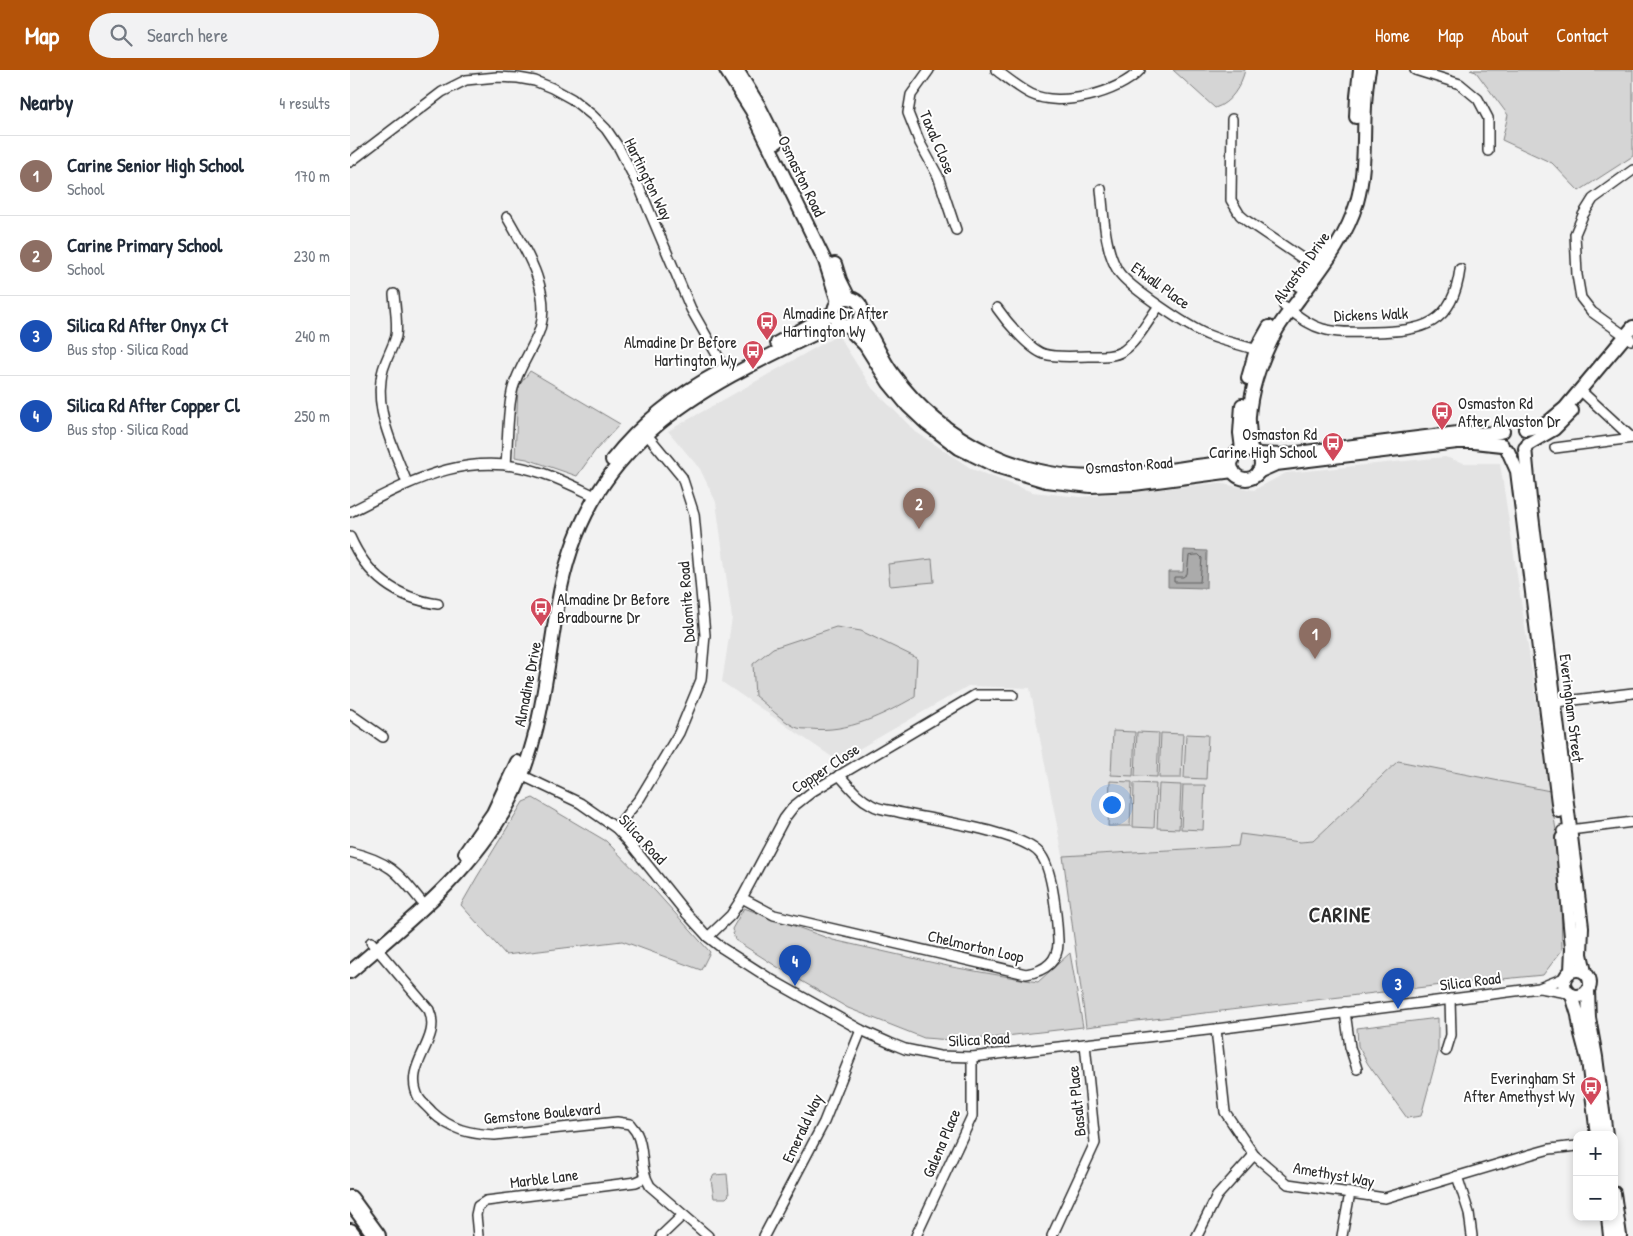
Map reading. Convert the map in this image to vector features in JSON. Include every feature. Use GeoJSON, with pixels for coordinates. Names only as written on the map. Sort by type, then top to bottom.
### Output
{"type":"FeatureCollection","features":[{"type":"Feature","properties":{"kind":"highway"},"geometry":{"type":"LineString","coordinates":[[350,1199],[377,1236]]}},
{"type":"Feature","properties":{"kind":"highway"},"geometry":{"type":"LineString","coordinates":[[350,1232],[353,1236]]}},
{"type":"Feature","properties":{"kind":"street","name":"Taxal Close"},"geometry":{"type":"LineString","coordinates":[[929,70],[911,95],[908,113],[920,143],[938,176],[956,230]]}},
{"type":"Feature","properties":{"kind":"street"},"geometry":{"type":"LineString","coordinates":[[996,70],[1031,94],[1060,100],[1107,90],[1130,80],[1140,70]]}},
{"type":"Feature","properties":{"kind":"street","name":"Alvaston Drive"},"geometry":{"type":"LineString","coordinates":[[1250,451],[1240,433],[1246,387],[1261,352],[1276,331],[1287,308],[1317,268],[1338,228],[1350,195],[1356,153],[1356,96],[1360,70]]}},
{"type":"Feature","properties":{"kind":"street","name":"Alvaston Drive"},"geometry":{"type":"LineString","coordinates":[[1317,268],[1334,253],[1343,237],[1357,202],[1363,163],[1364,110],[1369,70]]}},
{"type":"Feature","properties":{"kind":"street"},"geometry":{"type":"LineString","coordinates":[[1416,70],[1460,84],[1478,99],[1488,118],[1488,151]]}},
{"type":"Feature","properties":{"kind":"street","name":"Osmaston Road"},"geometry":{"type":"LineString","coordinates":[[733,72],[759,106],[826,243],[845,313],[918,404],[956,435],[972,445],[1008,462],[1059,475],[1095,477],[1232,466]]}},
{"type":"Feature","properties":{"kind":"street","name":"Hartington Way"},"geometry":{"type":"LineString","coordinates":[[350,162],[442,92],[479,74],[535,81],[572,99],[592,114],[606,129],[619,148],[640,189],[692,309],[727,372]]}},
{"type":"Feature","properties":{"kind":"street"},"geometry":{"type":"LineString","coordinates":[[1232,119],[1230,200],[1240,216],[1317,268]]}},
{"type":"Feature","properties":{"kind":"street"},"geometry":{"type":"LineString","coordinates":[[1527,446],[1529,436],[1525,429],[1518,425],[1512,425],[1503,430],[1485,434],[1463,433],[1281,455],[1250,451],[1235,454],[1232,466],[1237,475],[1244,478],[1252,477],[1258,472],[1276,464],[1457,442],[1474,442],[1505,448],[1516,453],[1554,429],[1631,335],[1592,312],[1582,298],[1577,275],[1575,234],[1583,215],[1593,199],[1633,170]]}},
{"type":"Feature","properties":{"kind":"street","name":"Etwall Place"},"geometry":{"type":"LineString","coordinates":[[1101,189],[1109,249],[1117,270],[1125,281],[1159,306],[1207,335],[1261,352]]}},
{"type":"Feature","properties":{"kind":"street"},"geometry":{"type":"LineString","coordinates":[[506,464],[509,403],[515,380],[540,328],[544,309],[532,264],[507,217]]}},
{"type":"Feature","properties":{"kind":"street","name":"Dickens Walk"},"geometry":{"type":"LineString","coordinates":[[1287,308],[1304,321],[1323,329],[1337,332],[1394,332],[1412,329],[1427,324],[1446,311],[1458,286],[1460,269]]}},
{"type":"Feature","properties":{"kind":"street"},"geometry":{"type":"LineString","coordinates":[[394,294],[396,336],[382,369],[380,382],[381,398],[390,440],[407,483]]}},
{"type":"Feature","properties":{"kind":"street"},"geometry":{"type":"LineString","coordinates":[[997,308],[1009,325],[1042,353],[1059,357],[1102,356],[1123,351],[1131,344],[1159,306]]}},
{"type":"Feature","properties":{"kind":"street","name":"Almadine Drive"},"geometry":{"type":"LineString","coordinates":[[350,972],[374,945],[423,902],[448,874],[478,836],[517,773],[535,703],[554,579],[565,543],[577,514],[615,457],[676,397],[727,372],[820,321],[828,314],[845,313]]}},
{"type":"Feature","properties":{"kind":"street"},"geometry":{"type":"LineString","coordinates":[[1525,429],[1547,423],[1583,393]]}},
{"type":"Feature","properties":{"kind":"street"},"geometry":{"type":"LineString","coordinates":[[1583,393],[1632,438]]}},
{"type":"Feature","properties":{"kind":"street"},"geometry":{"type":"LineString","coordinates":[[1503,430],[1501,438],[1505,448]]}},
{"type":"Feature","properties":{"kind":"street","name":"Dolomite Road"},"geometry":{"type":"LineString","coordinates":[[616,828],[640,798],[680,733],[701,680],[705,635],[694,514],[682,477],[643,431]]}},
{"type":"Feature","properties":{"kind":"street"},"geometry":{"type":"LineString","coordinates":[[1554,448],[1632,438]]}},
{"type":"Feature","properties":{"kind":"street","name":"Everingham Street"},"geometry":{"type":"LineString","coordinates":[[1527,446],[1530,499],[1550,703]]}},
{"type":"Feature","properties":{"kind":"street","name":"Everingham Street"},"geometry":{"type":"LineString","coordinates":[[1505,448],[1518,471],[1566,831],[1582,934],[1581,954],[1585,972],[1590,983],[1588,991],[1589,1018],[1605,1131]]}},
{"type":"Feature","properties":{"kind":"street"},"geometry":{"type":"LineString","coordinates":[[1250,451],[1261,463],[1258,472]]}},
{"type":"Feature","properties":{"kind":"street"},"geometry":{"type":"LineString","coordinates":[[350,512],[407,483],[445,470],[464,466],[506,464],[542,473],[592,494]]}},
{"type":"Feature","properties":{"kind":"street"},"geometry":{"type":"LineString","coordinates":[[350,537],[367,568],[377,578],[406,596],[422,602],[438,604]]}},
{"type":"Feature","properties":{"kind":"street"},"geometry":{"type":"LineString","coordinates":[[1550,703],[1633,693]]}},
{"type":"Feature","properties":{"kind":"street","name":"Copper Close"},"geometry":{"type":"LineString","coordinates":[[708,937],[731,915],[742,898],[784,819],[794,806],[813,790],[975,695],[1013,695]]}},
{"type":"Feature","properties":{"kind":"street"},"geometry":{"type":"LineString","coordinates":[[350,714],[383,737]]}},
{"type":"Feature","properties":{"kind":"street","name":"Silica Road"},"geometry":{"type":"LineString","coordinates":[[517,773],[580,803],[616,828],[686,913],[708,937],[722,948],[772,980],[860,1030],[905,1049],[940,1056],[972,1057],[1216,1029],[1539,988],[1570,994]]}},
{"type":"Feature","properties":{"kind":"street","name":"Chelmorton Loop"},"geometry":{"type":"LineString","coordinates":[[742,898],[774,915],[1026,974],[1039,972],[1049,965],[1058,949],[1058,939],[1052,890],[1047,869],[1040,852],[1008,835],[873,806],[857,796],[839,774]]}},
{"type":"Feature","properties":{"kind":"street"},"geometry":{"type":"LineString","coordinates":[[1566,831],[1633,822]]}},
{"type":"Feature","properties":{"kind":"street","name":"Everingham Street"},"geometry":{"type":"LineString","coordinates":[[1566,831],[1572,948],[1564,986],[1570,994],[1578,1015],[1580,1034],[1588,1060],[1597,1131]]}},
{"type":"Feature","properties":{"kind":"street"},"geometry":{"type":"LineString","coordinates":[[350,852],[389,866],[399,873],[423,902]]}},
{"type":"Feature","properties":{"kind":"street","name":"Almadine Drive"},"geometry":{"type":"LineString","coordinates":[[350,961],[374,945]]}},
{"type":"Feature","properties":{"kind":"street","name":"Gemstone Boulevard"},"geometry":{"type":"LineString","coordinates":[[374,945],[429,1010],[433,1020],[433,1029],[415,1073],[414,1081],[420,1099],[442,1122],[459,1130],[495,1135],[617,1122],[630,1124],[638,1135],[645,1178]]}},
{"type":"Feature","properties":{"kind":"street"},"geometry":{"type":"LineString","coordinates":[[1568,974],[1578,969],[1585,972]]}},
{"type":"Feature","properties":{"kind":"street","name":"Silica Road"},"geometry":{"type":"LineString","coordinates":[[1539,988],[1568,974]]}},
{"type":"Feature","properties":{"kind":"street"},"geometry":{"type":"LineString","coordinates":[[1570,994],[1580,996],[1588,991]]}},
{"type":"Feature","properties":{"kind":"street"},"geometry":{"type":"LineString","coordinates":[[1446,1051],[1451,1035],[1450,999]]}},
{"type":"Feature","properties":{"kind":"street"},"geometry":{"type":"LineString","coordinates":[[1344,1012],[1350,1047],[1357,1068]]}},
{"type":"Feature","properties":{"kind":"street","name":"Amethyst Way"},"geometry":{"type":"LineString","coordinates":[[1216,1029],[1225,1112],[1254,1155],[1288,1184],[1384,1198],[1550,1149],[1573,1146]]}},
{"type":"Feature","properties":{"kind":"street","name":"Emerald Way"},"geometry":{"type":"LineString","coordinates":[[764,1236],[824,1122],[860,1030]]}},
{"type":"Feature","properties":{"kind":"street","name":"Basalt Place"},"geometry":{"type":"LineString","coordinates":[[1052,1236],[1095,1143],[1085,1044]]}},
{"type":"Feature","properties":{"kind":"street","name":"Galena Place"},"geometry":{"type":"LineString","coordinates":[[916,1236],[972,1116],[972,1057]]}},
{"type":"Feature","properties":{"kind":"street"},"geometry":{"type":"LineString","coordinates":[[1197,1236],[1217,1196],[1254,1155]]}},
{"type":"Feature","properties":{"kind":"street"},"geometry":{"type":"LineString","coordinates":[[1457,1176],[1469,1213],[1472,1236]]}},
{"type":"Feature","properties":{"kind":"street"},"geometry":{"type":"LineString","coordinates":[[645,1178],[650,1186],[708,1236]]}},
{"type":"Feature","properties":{"kind":"street","name":"Marble Lane"},"geometry":{"type":"LineString","coordinates":[[478,1236],[476,1215],[478,1206],[486,1201],[636,1182],[645,1178]]}},
{"type":"Feature","properties":{"kind":"street"},"geometry":{"type":"LineString","coordinates":[[1342,1236],[1350,1193]]}},
{"type":"Feature","properties":{"kind":"street"},"geometry":{"type":"LineString","coordinates":[[661,1236],[683,1215]]}},
{"type":"Feature","properties":{"kind":"street"},"geometry":{"type":"LineString","coordinates":[[1608,1221],[1610,1236]]}},
{"type":"Feature","properties":{"kind":"street"},"geometry":{"type":"LineString","coordinates":[[1618,1221],[1620,1236]]}},
{"type":"Feature","properties":{"kind":"shaded area"},"geometry":{"type":"Polygon","coordinates":[[[1173,70],[1245,70],[1241,82],[1234,93],[1221,106],[1215,108],[1173,70]]]}},
{"type":"Feature","properties":{"kind":"shaded area"},"geometry":{"type":"Polygon","coordinates":[[[1470,70],[1633,70],[1633,156],[1579,191],[1552,163],[1502,140],[1508,115],[1476,72],[1470,70]]]}},
{"type":"Feature","properties":{"kind":"shaded area"},"geometry":{"type":"Polygon","coordinates":[[[838,335],[872,388],[916,432],[972,469],[1032,492],[1081,497],[1218,483],[1254,490],[1286,473],[1445,457],[1464,463],[1500,463],[1550,791],[1398,761],[1313,841],[1063,856],[1030,688],[968,686],[838,761],[722,682],[732,618],[716,502],[700,469],[668,431],[838,335]]]}},
{"type":"Feature","properties":{"kind":"shaded area"},"geometry":{"type":"Polygon","coordinates":[[[530,371],[620,424],[595,451],[577,476],[527,459],[515,457],[518,387],[530,371]]]}},
{"type":"Feature","properties":{"kind":"shaded area"},"geometry":{"type":"Polygon","coordinates":[[[932,559],[934,582],[890,586],[888,564],[932,559]]]}},
{"type":"Feature","properties":{"kind":"shaded area"},"geometry":{"type":"Polygon","coordinates":[[[836,627],[861,631],[917,658],[915,697],[878,716],[851,725],[824,730],[797,728],[784,720],[755,696],[753,664],[773,648],[836,627]]]}},
{"type":"Feature","properties":{"kind":"shaded area"},"geometry":{"type":"Polygon","coordinates":[[[1113,731],[1135,732],[1133,776],[1111,775],[1113,731]]]}},
{"type":"Feature","properties":{"kind":"shaded area"},"geometry":{"type":"Polygon","coordinates":[[[1137,732],[1159,733],[1157,777],[1135,776],[1137,732]]]}},
{"type":"Feature","properties":{"kind":"shaded area"},"geometry":{"type":"Polygon","coordinates":[[[1161,733],[1183,734],[1181,778],[1159,778],[1161,733]]]}},
{"type":"Feature","properties":{"kind":"shaded area"},"geometry":{"type":"Polygon","coordinates":[[[1186,734],[1208,735],[1206,779],[1184,778],[1186,734]]]}},
{"type":"Feature","properties":{"kind":"shaded area"},"geometry":{"type":"Polygon","coordinates":[[[1398,761],[1550,791],[1560,857],[1562,950],[1543,975],[1086,1027],[1063,856],[1238,846],[1240,834],[1300,842],[1313,841],[1398,761]]]}},
{"type":"Feature","properties":{"kind":"shaded area"},"geometry":{"type":"Polygon","coordinates":[[[1110,781],[1132,782],[1130,826],[1108,826],[1110,781]]]}},
{"type":"Feature","properties":{"kind":"shaded area"},"geometry":{"type":"Polygon","coordinates":[[[1134,783],[1156,784],[1154,828],[1133,827],[1134,783]]]}},
{"type":"Feature","properties":{"kind":"shaded area"},"geometry":{"type":"Polygon","coordinates":[[[1159,784],[1181,785],[1179,829],[1157,828],[1159,784]]]}},
{"type":"Feature","properties":{"kind":"shaded area"},"geometry":{"type":"Polygon","coordinates":[[[1183,785],[1205,785],[1203,830],[1181,829],[1183,785]]]}},
{"type":"Feature","properties":{"kind":"shaded area"},"geometry":{"type":"Polygon","coordinates":[[[533,798],[606,841],[656,892],[710,952],[701,970],[622,941],[506,955],[461,905],[523,802],[533,798]]]}},
{"type":"Feature","properties":{"kind":"shaded area"},"geometry":{"type":"Polygon","coordinates":[[[744,908],[833,940],[952,967],[1038,982],[1070,953],[1083,1027],[989,1038],[951,1040],[924,1038],[848,1008],[735,940],[732,929],[744,908]]]}},
{"type":"Feature","properties":{"kind":"shaded area"},"geometry":{"type":"Polygon","coordinates":[[[1438,1018],[1438,1053],[1421,1116],[1407,1118],[1368,1064],[1358,1046],[1357,1028],[1438,1018]]]}},
{"type":"Feature","properties":{"kind":"shaded area"},"geometry":{"type":"Polygon","coordinates":[[[727,1174],[729,1195],[726,1198],[714,1198],[711,1180],[714,1175],[727,1174]]]}},
{"type":"Feature","properties":{"kind":"water"},"geometry":{"type":"Polygon","coordinates":[[[1184,550],[1207,551],[1206,588],[1168,587],[1168,572],[1183,572],[1184,550]]]}},
{"type":"Feature","properties":{"kind":"place","name":"Almadine Dr After Hartington Wy"},"geometry":{"type":"Point","coordinates":[767,341]}},
{"type":"Feature","properties":{"kind":"place","name":"Almadine Dr Before Hartington Wy"},"geometry":{"type":"Point","coordinates":[753,370]}},
{"type":"Feature","properties":{"kind":"place","name":"Osmaston Rd After Alvaston Dr"},"geometry":{"type":"Point","coordinates":[1442,431]}},
{"type":"Feature","properties":{"kind":"place","name":"Osmaston Rd Carine High School"},"geometry":{"type":"Point","coordinates":[1333,462]}},
{"type":"Feature","properties":{"kind":"place","name":"Carine Primary School"},"geometry":{"type":"Point","coordinates":[919,529]}},
{"type":"Feature","properties":{"kind":"place","name":"Almadine Dr Before Bradbourne Dr"},"geometry":{"type":"Point","coordinates":[541,627]}},
{"type":"Feature","properties":{"kind":"place","name":"Carine Senior High School"},"geometry":{"type":"Point","coordinates":[1315,659]}},
{"type":"Feature","properties":{"kind":"place","name":"Silica Rd After Copper Cl"},"geometry":{"type":"Point","coordinates":[795,986]}},
{"type":"Feature","properties":{"kind":"place","name":"Silica Rd After Onyx Ct"},"geometry":{"type":"Point","coordinates":[1398,1009]}},
{"type":"Feature","properties":{"kind":"place","name":"Everingham St After Amethyst Wy"},"geometry":{"type":"Point","coordinates":[1591,1106]}},
{"type":"Feature","properties":{"kind":"district","name":"CARINE"},"geometry":{"type":"Point","coordinates":[1340,915]}}]}
